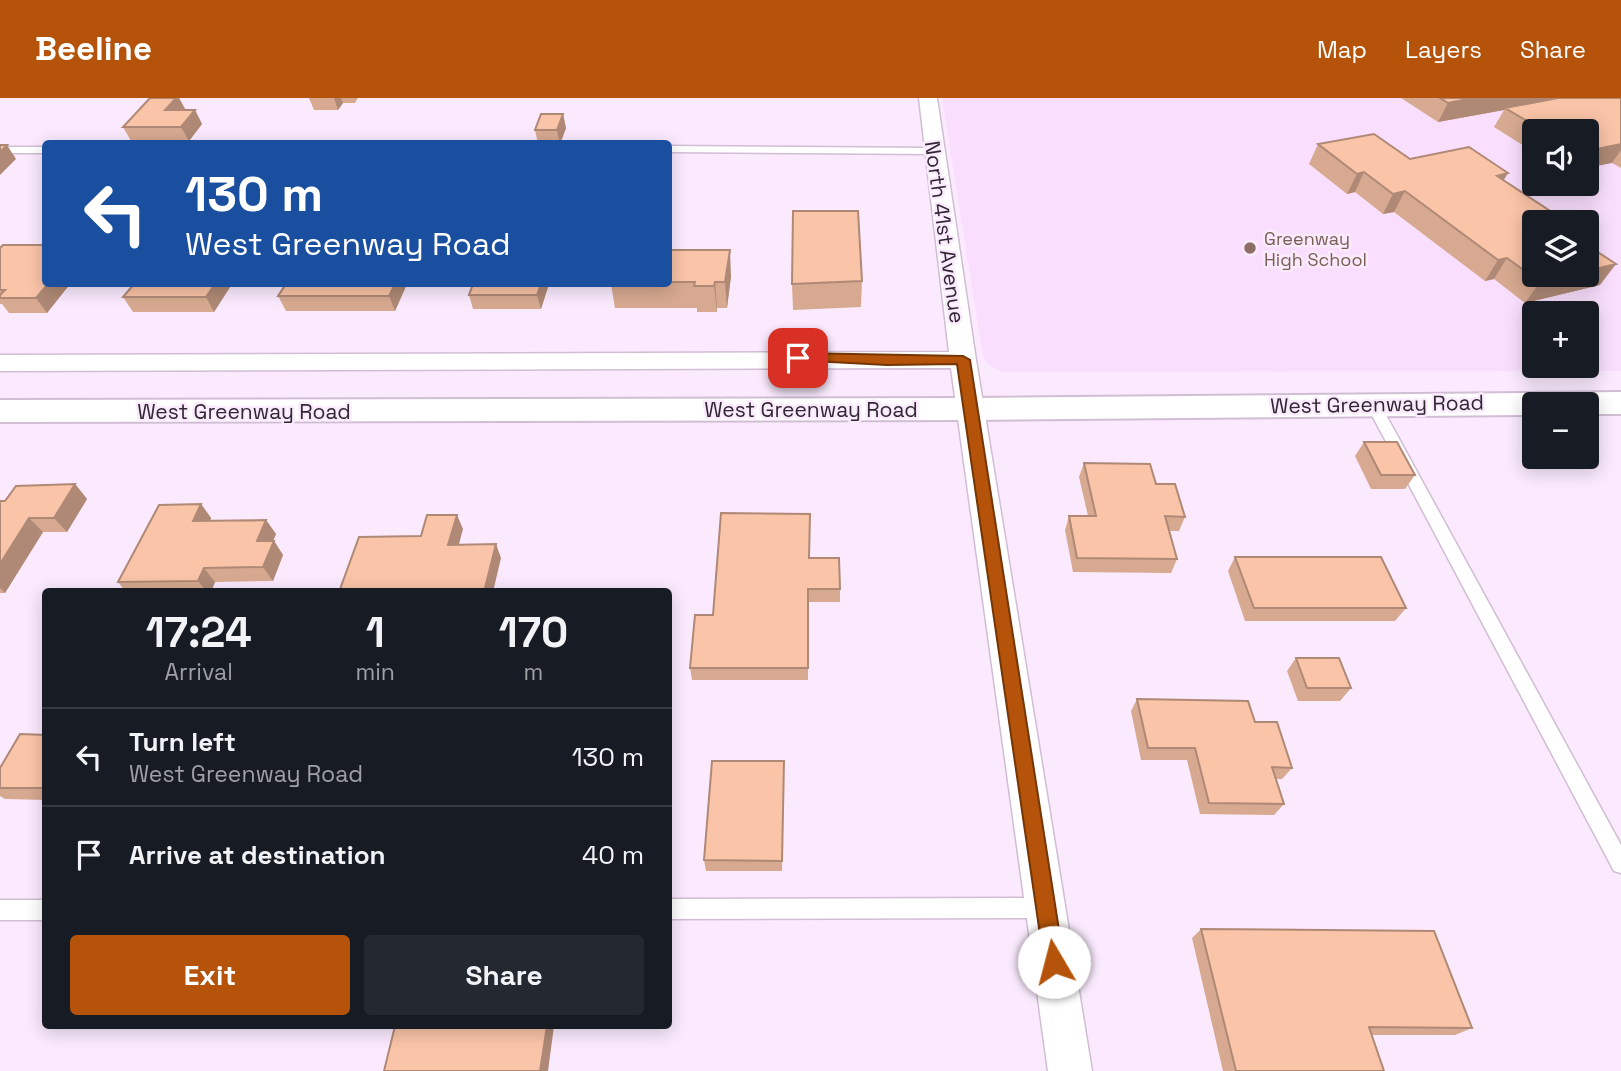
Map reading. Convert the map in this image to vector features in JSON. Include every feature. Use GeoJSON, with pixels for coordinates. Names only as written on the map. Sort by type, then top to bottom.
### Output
{"type":"FeatureCollection","features":[{"type":"Feature","properties":{"kind":"main road","name":"West Greenway Road"},"geometry":{"type":"LineString","coordinates":[[0,411],[972,409],[1621,403]]}},
{"type":"Feature","properties":{"kind":"street","name":"North 41st Avenue"},"geometry":{"type":"LineString","coordinates":[[928,98],[963,360],[1070,1071]]}},
{"type":"Feature","properties":{"kind":"street"},"geometry":{"type":"LineString","coordinates":[[0,363],[641,362],[798,358],[963,360]]}},
{"type":"Feature","properties":{"kind":"lane"},"geometry":{"type":"LineString","coordinates":[[672,149],[933,151]]}},
{"type":"Feature","properties":{"kind":"lane"},"geometry":{"type":"LineString","coordinates":[[0,150],[42,150]]}},
{"type":"Feature","properties":{"kind":"lane"},"geometry":{"type":"LineString","coordinates":[[1373,404],[1621,864]]}},
{"type":"Feature","properties":{"kind":"lane"},"geometry":{"type":"LineString","coordinates":[[672,909],[1046,908]]}},
{"type":"Feature","properties":{"kind":"lane"},"geometry":{"type":"LineString","coordinates":[[0,910],[42,910]]}},
{"type":"Feature","properties":{"kind":"shaded area","name":"Greenway High School"},"geometry":{"type":"Polygon","coordinates":[[[942,98],[1621,98],[1621,371],[1599,371],[1599,301],[1522,301],[1522,371],[1001,372],[988,364],[983,357],[942,98]]]}},
{"type":"Feature","properties":{"kind":"building"},"geometry":{"type":"Polygon","coordinates":[[[150,98],[176,98],[165,110],[195,110],[181,127],[123,127],[150,98]]]}},
{"type":"Feature","properties":{"kind":"building"},"geometry":{"type":"Polygon","coordinates":[[[1440,98],[1473,98],[1448,103],[1440,98]]]}},
{"type":"Feature","properties":{"kind":"building"},"geometry":{"type":"Polygon","coordinates":[[[1558,98],[1621,98],[1621,144],[1599,149],[1599,119],[1524,119],[1505,108],[1558,98]]]}},
{"type":"Feature","properties":{"kind":"building"},"geometry":{"type":"Polygon","coordinates":[[[541,114],[563,114],[557,130],[535,130],[541,114]]]}},
{"type":"Feature","properties":{"kind":"building"},"geometry":{"type":"Polygon","coordinates":[[[1374,134],[1410,159],[1469,147],[1508,173],[1497,176],[1522,192],[1522,196],[1527,196],[1549,210],[1522,210],[1522,269],[1507,258],[1498,260],[1405,191],[1393,194],[1364,172],[1357,174],[1318,144],[1374,134]]]}},
{"type":"Feature","properties":{"kind":"building"},"geometry":{"type":"Polygon","coordinates":[[[793,211],[858,211],[862,281],[792,284],[793,211]]]}},
{"type":"Feature","properties":{"kind":"building"},"geometry":{"type":"Polygon","coordinates":[[[3,245],[42,245],[42,287],[45,287],[36,298],[0,298],[5,290],[0,290],[0,248],[3,245]]]}},
{"type":"Feature","properties":{"kind":"building"},"geometry":{"type":"Polygon","coordinates":[[[672,250],[730,250],[725,282],[715,282],[714,286],[694,286],[695,282],[672,282],[672,250]]]}},
{"type":"Feature","properties":{"kind":"building"},"geometry":{"type":"Polygon","coordinates":[[[1599,253],[1616,264],[1599,268],[1599,253]]]}},
{"type":"Feature","properties":{"kind":"building"},"geometry":{"type":"Polygon","coordinates":[[[131,287],[213,287],[206,297],[123,297],[131,287]]]}},
{"type":"Feature","properties":{"kind":"building"},"geometry":{"type":"Polygon","coordinates":[[[284,287],[394,287],[389,296],[278,296],[284,287]]]}},
{"type":"Feature","properties":{"kind":"building"},"geometry":{"type":"Polygon","coordinates":[[[472,287],[540,287],[537,295],[469,295],[472,287]]]}},
{"type":"Feature","properties":{"kind":"building"},"geometry":{"type":"Polygon","coordinates":[[[1364,442],[1397,442],[1415,475],[1381,475],[1364,442]]]}},
{"type":"Feature","properties":{"kind":"building"},"geometry":{"type":"Polygon","coordinates":[[[1084,463],[1150,464],[1156,484],[1175,484],[1185,517],[1165,516],[1177,559],[1077,558],[1069,516],[1096,516],[1084,463]]]}},
{"type":"Feature","properties":{"kind":"building"},"geometry":{"type":"Polygon","coordinates":[[[75,484],[54,518],[29,518],[0,564],[0,501],[5,501],[16,486],[75,484]]]}},
{"type":"Feature","properties":{"kind":"building"},"geometry":{"type":"Polygon","coordinates":[[[201,504],[193,521],[266,520],[257,541],[274,541],[263,567],[204,568],[198,581],[118,582],[159,505],[201,504]]]}},
{"type":"Feature","properties":{"kind":"building"},"geometry":{"type":"Polygon","coordinates":[[[721,513],[810,514],[809,558],[839,558],[840,589],[808,589],[808,668],[690,668],[695,615],[713,615],[721,513]]]}},
{"type":"Feature","properties":{"kind":"building"},"geometry":{"type":"Polygon","coordinates":[[[427,515],[457,515],[448,545],[496,544],[485,588],[340,588],[359,537],[421,536],[427,515]]]}},
{"type":"Feature","properties":{"kind":"building"},"geometry":{"type":"Polygon","coordinates":[[[1235,557],[1381,557],[1406,608],[1254,608],[1235,557]]]}},
{"type":"Feature","properties":{"kind":"building"},"geometry":{"type":"Polygon","coordinates":[[[1296,658],[1339,658],[1351,688],[1307,688],[1296,658]]]}},
{"type":"Feature","properties":{"kind":"building"},"geometry":{"type":"Polygon","coordinates":[[[1137,699],[1248,701],[1255,722],[1277,722],[1292,768],[1272,767],[1284,804],[1209,803],[1195,748],[1148,748],[1137,699]]]}},
{"type":"Feature","properties":{"kind":"building"},"geometry":{"type":"Polygon","coordinates":[[[20,734],[42,735],[42,788],[0,788],[0,768],[20,734]]]}},
{"type":"Feature","properties":{"kind":"building"},"geometry":{"type":"Polygon","coordinates":[[[712,761],[784,761],[782,861],[704,860],[712,761]]]}},
{"type":"Feature","properties":{"kind":"building"},"geometry":{"type":"Polygon","coordinates":[[[1201,929],[1434,931],[1472,1028],[1369,1027],[1384,1071],[1236,1071],[1201,929]]]}},
{"type":"Feature","properties":{"kind":"building"},"geometry":{"type":"Polygon","coordinates":[[[394,1029],[547,1029],[540,1071],[384,1071],[394,1029]]]}},
{"type":"Feature","properties":{"kind":"place","name":"Greenway High School"},"geometry":{"type":"Point","coordinates":[1250,248]}},
{"type":"Feature","properties":{"kind":"route"},"geometry":{"type":"LineString","coordinates":[[798,358],[963,360],[978,444],[1054,962]]}}]}
